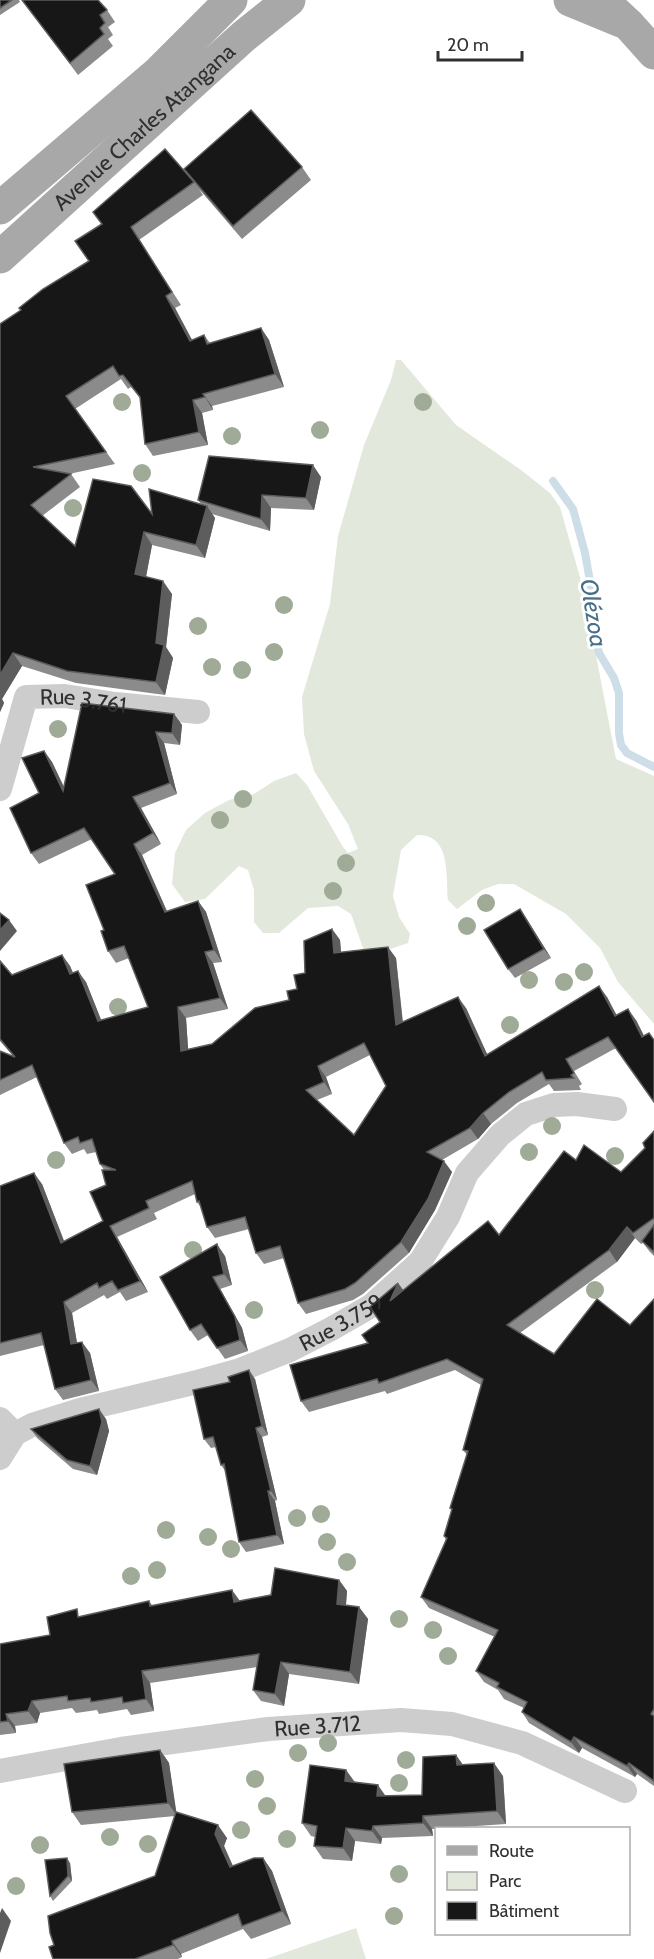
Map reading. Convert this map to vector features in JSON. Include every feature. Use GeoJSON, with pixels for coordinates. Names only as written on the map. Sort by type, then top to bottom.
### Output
{"type":"FeatureCollection","features":[{"type":"Feature","properties":{"kind":"main road","name":"Avenue Charles Atangana"},"geometry":{"type":"LineString","coordinates":[[0,208],[159,72],[231,0]]}},
{"type":"Feature","properties":{"kind":"main road","name":"Avenue Charles Atangana"},"geometry":{"type":"LineString","coordinates":[[0,257],[244,36],[289,0]]}},
{"type":"Feature","properties":{"kind":"main road"},"geometry":{"type":"LineString","coordinates":[[570,0],[635,27]]}},
{"type":"Feature","properties":{"kind":"main road"},"geometry":{"type":"LineString","coordinates":[[602,0],[635,27]]}},
{"type":"Feature","properties":{"kind":"street","name":"Rue 3.761"},"geometry":{"type":"LineString","coordinates":[[0,789],[26,697],[65,696],[115,704],[198,712]]}},
{"type":"Feature","properties":{"kind":"street","name":"Rue 3.759"},"geometry":{"type":"LineString","coordinates":[[0,1458],[8,1427],[32,1425],[80,1410],[240,1370],[291,1350],[331,1329],[371,1305],[420,1262],[448,1217],[467,1173],[500,1135],[526,1114],[554,1105],[577,1104],[615,1108]]}},
{"type":"Feature","properties":{"kind":"street","name":"Rue 3.712"},"geometry":{"type":"LineString","coordinates":[[0,1771],[121,1749],[268,1729],[401,1720],[452,1724],[522,1743],[625,1791]]}},
{"type":"Feature","properties":{"kind":"green space"},"geometry":{"type":"Polygon","coordinates":[[[396,360],[401,360],[456,425],[521,470],[550,493],[560,507],[583,588],[616,759],[654,776],[654,1024],[618,982],[600,948],[566,914],[514,884],[498,884],[482,890],[457,909],[448,900],[445,858],[436,841],[428,836],[417,835],[401,850],[393,896],[399,917],[410,934],[408,943],[376,954],[364,951],[351,914],[338,906],[308,908],[279,933],[263,933],[254,922],[254,890],[248,870],[239,866],[205,899],[185,902],[172,884],[175,853],[186,830],[205,813],[229,800],[254,794],[274,781],[296,773],[307,785],[343,847],[348,853],[358,849],[348,824],[314,771],[304,734],[302,697],[330,604],[338,536],[364,445],[391,380],[396,360]]]}},
{"type":"Feature","properties":{"kind":"green space"},"geometry":{"type":"Polygon","coordinates":[[[356,1928],[366,1959],[266,1959],[356,1928]]]}},
{"type":"Feature","properties":{"kind":"building"},"geometry":{"type":"Polygon","coordinates":[[[0,0],[12,0],[0,8],[0,0]]]}},
{"type":"Feature","properties":{"kind":"building"},"geometry":{"type":"Polygon","coordinates":[[[22,0],[98,0],[107,10],[100,15],[105,23],[100,28],[104,34],[70,63],[22,0]]]}},
{"type":"Feature","properties":{"kind":"building"},"geometry":{"type":"Polygon","coordinates":[[[251,110],[302,167],[233,226],[184,169],[251,110]]]}},
{"type":"Feature","properties":{"kind":"building"},"geometry":{"type":"Polygon","coordinates":[[[165,149],[194,182],[131,227],[172,292],[166,296],[190,341],[204,335],[207,344],[261,328],[275,374],[203,394],[205,397],[193,400],[199,432],[145,444],[140,397],[123,375],[119,376],[113,366],[66,396],[106,452],[33,467],[71,474],[31,505],[75,546],[93,479],[131,486],[152,514],[149,489],[207,506],[196,545],[144,532],[135,574],[163,581],[156,643],[164,645],[156,682],[67,671],[13,653],[0,675],[0,324],[21,310],[19,308],[43,289],[89,261],[75,241],[102,224],[93,212],[165,149]]]}},
{"type":"Feature","properties":{"kind":"building"},"geometry":{"type":"Polygon","coordinates":[[[209,456],[313,465],[306,498],[262,495],[261,519],[198,500],[209,456]]]}},
{"type":"Feature","properties":{"kind":"building"},"geometry":{"type":"Polygon","coordinates":[[[82,703],[174,714],[172,733],[156,732],[170,783],[133,797],[153,833],[134,844],[165,912],[198,901],[214,950],[205,952],[220,998],[178,1007],[181,1051],[212,1044],[255,1008],[289,1000],[287,991],[297,989],[294,975],[305,973],[304,941],[332,929],[334,953],[388,947],[396,1025],[458,997],[485,1056],[599,986],[615,1016],[628,1009],[642,1037],[649,1033],[654,1040],[654,1102],[608,1037],[566,1059],[574,1073],[571,1075],[574,1078],[546,1080],[542,1072],[509,1092],[483,1113],[470,1128],[427,1152],[444,1161],[428,1199],[401,1242],[355,1283],[345,1289],[298,1303],[280,1246],[256,1253],[245,1217],[207,1227],[192,1181],[146,1201],[149,1208],[110,1226],[140,1281],[118,1290],[112,1281],[99,1288],[97,1283],[64,1302],[71,1344],[82,1342],[91,1380],[55,1389],[41,1333],[0,1343],[0,1186],[34,1173],[61,1243],[103,1221],[90,1192],[106,1185],[102,1170],[116,1170],[100,1164],[92,1139],[80,1143],[78,1137],[64,1143],[32,1065],[0,1080],[0,1051],[15,1057],[0,1039],[0,961],[12,975],[62,955],[70,974],[78,971],[98,1021],[148,1007],[124,946],[108,951],[101,931],[104,930],[86,885],[115,874],[84,828],[31,853],[10,808],[39,793],[22,758],[44,751],[63,791],[82,703]],[[364,1043],[318,1066],[324,1082],[306,1090],[354,1135],[386,1086],[364,1043]]]}},
{"type":"Feature","properties":{"kind":"building"},"geometry":{"type":"Polygon","coordinates":[[[520,909],[544,949],[508,969],[484,930],[520,909]]]}},
{"type":"Feature","properties":{"kind":"building"},"geometry":{"type":"Polygon","coordinates":[[[0,913],[9,920],[0,930],[0,913]]]}},
{"type":"Feature","properties":{"kind":"building"},"geometry":{"type":"Polygon","coordinates":[[[654,1131],[654,1218],[633,1233],[627,1227],[609,1250],[507,1325],[554,1354],[597,1299],[630,1325],[654,1299],[654,1709],[651,1714],[654,1716],[654,1781],[629,1763],[627,1766],[574,1737],[571,1742],[522,1712],[527,1702],[497,1687],[499,1683],[476,1671],[498,1630],[421,1597],[447,1538],[444,1536],[452,1509],[450,1508],[468,1451],[463,1450],[483,1379],[447,1359],[379,1383],[377,1379],[301,1401],[290,1365],[368,1343],[362,1335],[380,1322],[370,1307],[398,1283],[390,1301],[488,1221],[499,1235],[564,1151],[576,1160],[584,1145],[621,1172],[645,1148],[643,1143],[654,1131]]]}},
{"type":"Feature","properties":{"kind":"building"},"geometry":{"type":"Polygon","coordinates":[[[654,1225],[654,1252],[642,1241],[654,1225]]]}},
{"type":"Feature","properties":{"kind":"building"},"geometry":{"type":"Polygon","coordinates":[[[217,1244],[224,1274],[213,1277],[235,1317],[240,1340],[217,1348],[201,1324],[190,1330],[160,1277],[217,1244]]]}},
{"type":"Feature","properties":{"kind":"building"},"geometry":{"type":"Polygon","coordinates":[[[249,1370],[262,1426],[256,1428],[271,1491],[268,1491],[277,1535],[239,1542],[224,1464],[221,1465],[213,1437],[204,1439],[193,1390],[230,1382],[228,1377],[249,1370]]]}},
{"type":"Feature","properties":{"kind":"building"},"geometry":{"type":"Polygon","coordinates":[[[99,1409],[102,1422],[90,1466],[67,1460],[31,1429],[99,1409]]]}},
{"type":"Feature","properties":{"kind":"building"},"geometry":{"type":"Polygon","coordinates":[[[275,1568],[339,1580],[337,1604],[359,1607],[350,1672],[281,1662],[275,1694],[253,1690],[259,1654],[142,1671],[146,1699],[123,1703],[122,1697],[91,1702],[90,1698],[68,1701],[67,1696],[32,1701],[28,1711],[6,1714],[8,1721],[0,1722],[0,1644],[50,1635],[47,1617],[77,1609],[78,1617],[149,1601],[150,1606],[232,1590],[234,1602],[271,1595],[275,1568]]]}},
{"type":"Feature","properties":{"kind":"building"},"geometry":{"type":"Polygon","coordinates":[[[160,1750],[168,1803],[72,1812],[64,1764],[160,1750]]]}},
{"type":"Feature","properties":{"kind":"building"},"geometry":{"type":"Polygon","coordinates":[[[456,1755],[457,1765],[494,1763],[497,1811],[423,1816],[423,1823],[373,1826],[372,1831],[346,1828],[343,1848],[314,1846],[317,1826],[302,1823],[310,1765],[346,1770],[345,1781],[378,1785],[377,1796],[422,1795],[423,1757],[456,1755]]]}},
{"type":"Feature","properties":{"kind":"building"},"geometry":{"type":"Polygon","coordinates":[[[176,1812],[218,1825],[215,1834],[230,1867],[254,1858],[263,1858],[282,1911],[242,1926],[238,1914],[172,1941],[173,1945],[135,1959],[53,1959],[49,1947],[54,1945],[48,1916],[155,1876],[176,1812]]]}},
{"type":"Feature","properties":{"kind":"building"},"geometry":{"type":"Polygon","coordinates":[[[67,1858],[68,1876],[50,1896],[45,1860],[67,1858]]]}},
{"type":"Feature","properties":{"kind":"waterway","name":"Olézoa"},"geometry":{"type":"LineString","coordinates":[[553,481],[573,509],[585,553],[591,587],[592,616],[599,653],[614,678],[619,693],[621,745],[627,753],[654,767]]}}]}
